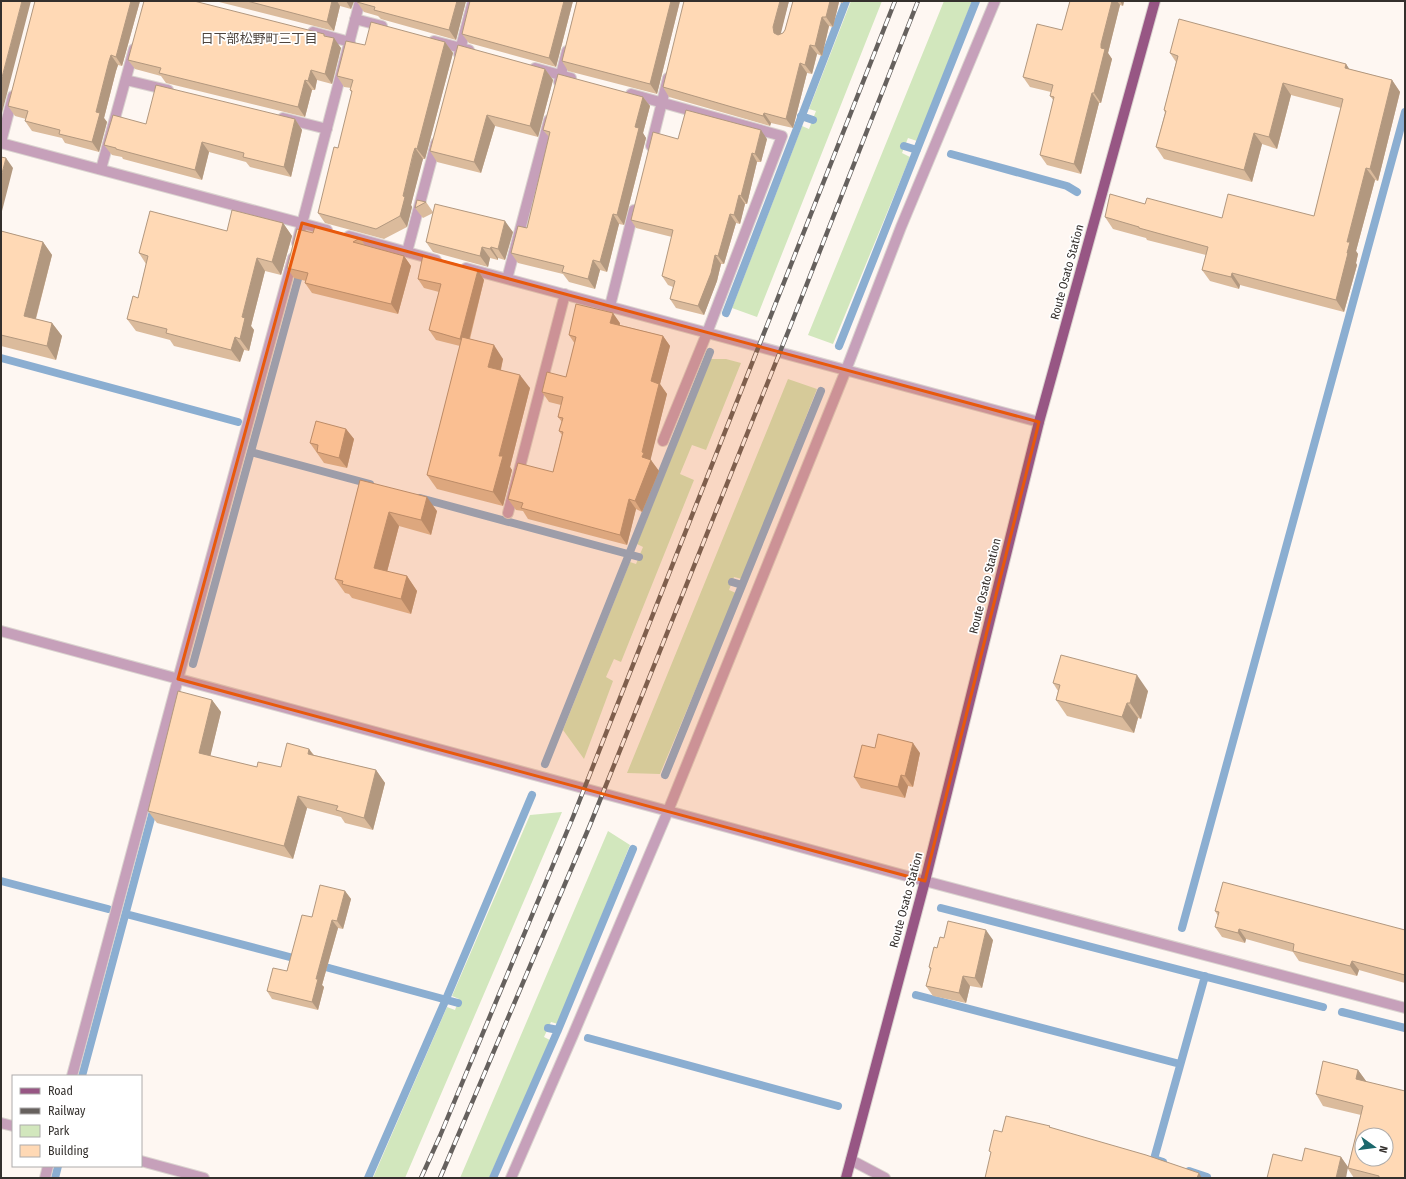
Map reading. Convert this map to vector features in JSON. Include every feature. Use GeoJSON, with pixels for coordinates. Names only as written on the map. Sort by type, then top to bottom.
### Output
{"type":"FeatureCollection","features":[{"type":"Feature","properties":{"kind":"main road","name":"Route Osato Station"},"geometry":{"type":"LineString","coordinates":[[846,1178],[925,881],[1039,422],[1155,1]]}},
{"type":"Feature","properties":{"kind":"street"},"geometry":{"type":"LineString","coordinates":[[72,1075],[302,223],[360,1]]}},
{"type":"Feature","properties":{"kind":"street"},"geometry":{"type":"LineString","coordinates":[[457,63],[473,1]]}},
{"type":"Feature","properties":{"kind":"street"},"geometry":{"type":"LineString","coordinates":[[511,1178],[580,1020],[668,811],[846,370],[901,226],[995,1]]}},
{"type":"Feature","properties":{"kind":"street"},"geometry":{"type":"LineString","coordinates":[[355,19],[393,29]]}},
{"type":"Feature","properties":{"kind":"street"},"geometry":{"type":"LineString","coordinates":[[304,30],[350,42]]}},
{"type":"Feature","properties":{"kind":"street"},"geometry":{"type":"LineString","coordinates":[[101,169],[138,37]]}},
{"type":"Feature","properties":{"kind":"street"},"geometry":{"type":"LineString","coordinates":[[423,38],[476,52]]}},
{"type":"Feature","properties":{"kind":"street"},"geometry":{"type":"LineString","coordinates":[[557,90],[570,38]]}},
{"type":"Feature","properties":{"kind":"street"},"geometry":{"type":"LineString","coordinates":[[522,65],[582,81]]}},
{"type":"Feature","properties":{"kind":"street"},"geometry":{"type":"LineString","coordinates":[[648,156],[671,66]]}},
{"type":"Feature","properties":{"kind":"street"},"geometry":{"type":"LineString","coordinates":[[126,80],[180,93]]}},
{"type":"Feature","properties":{"kind":"street"},"geometry":{"type":"LineString","coordinates":[[17,83],[1,142],[1039,422]]}},
{"type":"Feature","properties":{"kind":"street"},"geometry":{"type":"LineString","coordinates":[[618,91],[782,136],[707,333],[663,441]]}},
{"type":"Feature","properties":{"kind":"street"},"geometry":{"type":"LineString","coordinates":[[507,279],[551,112]]}},
{"type":"Feature","properties":{"kind":"street"},"geometry":{"type":"LineString","coordinates":[[273,116],[327,129]]}},
{"type":"Feature","properties":{"kind":"street"},"geometry":{"type":"LineString","coordinates":[[407,252],[439,130]]}},
{"type":"Feature","properties":{"kind":"street"},"geometry":{"type":"LineString","coordinates":[[610,306],[637,201]]}},
{"type":"Feature","properties":{"kind":"street"},"geometry":{"type":"LineString","coordinates":[[508,513],[565,294]]}},
{"type":"Feature","properties":{"kind":"street"},"geometry":{"type":"LineString","coordinates":[[1,631],[925,881],[1405,1008]]}},
{"type":"Feature","properties":{"kind":"street"},"geometry":{"type":"LineString","coordinates":[[1,1123],[12,1126]]}},
{"type":"Feature","properties":{"kind":"street"},"geometry":{"type":"LineString","coordinates":[[851,1160],[885,1178]]}},
{"type":"Feature","properties":{"kind":"street"},"geometry":{"type":"LineString","coordinates":[[142,1161],[204,1178]]}},
{"type":"Feature","properties":{"kind":"street"},"geometry":{"type":"LineString","coordinates":[[45,1178],[48,1167]]}},
{"type":"Feature","properties":{"kind":"highlighted area"},"geometry":{"type":"Polygon","coordinates":[[[302,223],[1039,422],[925,881],[178,679],[302,223]]]}},
{"type":"Feature","properties":{"kind":"green space"},"geometry":{"type":"Polygon","coordinates":[[[851,1],[882,1],[757,317],[732,308],[802,126],[809,129],[816,111],[809,109],[851,1]]]}},
{"type":"Feature","properties":{"kind":"green space"},"geometry":{"type":"Polygon","coordinates":[[[944,1],[972,1],[917,141],[908,138],[902,153],[910,157],[833,344],[808,335],[944,1]]]}},
{"type":"Feature","properties":{"kind":"green space"},"geometry":{"type":"Polygon","coordinates":[[[711,359],[726,359],[741,363],[706,450],[692,445],[680,474],[694,480],[621,662],[614,659],[606,677],[613,681],[584,759],[563,730],[630,562],[636,564],[643,547],[637,544],[711,359]]]}},
{"type":"Feature","properties":{"kind":"green space"},"geometry":{"type":"Polygon","coordinates":[[[788,379],[817,389],[742,579],[734,577],[729,590],[736,593],[660,774],[627,773],[788,379]]]}},
{"type":"Feature","properties":{"kind":"green space"},"geometry":{"type":"Polygon","coordinates":[[[562,812],[405,1178],[373,1178],[447,1007],[455,1010],[459,999],[452,996],[530,815],[562,812]]]}},
{"type":"Feature","properties":{"kind":"green space"},"geometry":{"type":"Polygon","coordinates":[[[608,831],[630,845],[558,1024],[551,1022],[544,1037],[550,1040],[489,1178],[460,1178],[608,831]]]}},
{"type":"Feature","properties":{"kind":"building"},"geometry":{"type":"Polygon","coordinates":[[[1,1],[22,1],[1,81],[1,1]]]}},
{"type":"Feature","properties":{"kind":"building"},"geometry":{"type":"Polygon","coordinates":[[[35,1],[131,1],[116,57],[111,55],[109,61],[96,112],[100,113],[92,142],[59,134],[60,130],[25,121],[28,111],[8,106],[35,1]]]}},
{"type":"Feature","properties":{"kind":"building"},"geometry":{"type":"Polygon","coordinates":[[[144,1],[194,1],[324,34],[324,36],[334,38],[325,74],[311,70],[308,81],[305,80],[298,107],[159,73],[161,68],[128,60],[144,1]]]}},
{"type":"Feature","properties":{"kind":"building"},"geometry":{"type":"Polygon","coordinates":[[[247,1],[332,1],[327,22],[247,1]]]}},
{"type":"Feature","properties":{"kind":"building"},"geometry":{"type":"Polygon","coordinates":[[[357,1],[457,1],[449,30],[374,10],[375,7],[357,1]]]}},
{"type":"Feature","properties":{"kind":"building"},"geometry":{"type":"Polygon","coordinates":[[[470,1],[564,1],[549,58],[462,34],[470,1]]]}},
{"type":"Feature","properties":{"kind":"building"},"geometry":{"type":"Polygon","coordinates":[[[577,1],[671,1],[650,84],[562,61],[577,1]]]}},
{"type":"Feature","properties":{"kind":"building"},"geometry":{"type":"Polygon","coordinates":[[[684,1],[780,1],[773,27],[774,33],[778,35],[783,33],[785,30],[793,1],[830,1],[826,17],[822,17],[815,46],[810,45],[805,65],[800,63],[786,119],[764,113],[763,116],[663,87],[684,1]]]}},
{"type":"Feature","properties":{"kind":"building"},"geometry":{"type":"Polygon","coordinates":[[[1070,1],[1112,1],[1101,44],[1101,48],[1105,49],[1074,164],[1040,155],[1054,97],[1050,96],[1053,85],[1023,77],[1037,24],[1062,30],[1070,1]]]}},
{"type":"Feature","properties":{"kind":"building"},"geometry":{"type":"Polygon","coordinates":[[[1179,19],[1346,64],[1345,68],[1392,80],[1370,169],[1366,168],[1347,242],[1350,242],[1348,253],[1336,300],[1232,273],[1231,277],[1202,270],[1208,247],[1105,217],[1110,194],[1145,204],[1147,198],[1222,218],[1228,194],[1314,216],[1343,99],[1283,83],[1269,137],[1254,133],[1244,170],[1156,147],[1166,111],[1164,110],[1178,56],[1170,53],[1179,19]]]}},
{"type":"Feature","properties":{"kind":"building"},"geometry":{"type":"Polygon","coordinates":[[[371,22],[445,42],[417,149],[415,148],[413,154],[400,216],[376,229],[318,213],[334,147],[338,148],[352,91],[350,90],[353,80],[337,76],[346,41],[365,45],[371,22]]]}},
{"type":"Feature","properties":{"kind":"building"},"geometry":{"type":"Polygon","coordinates":[[[458,45],[545,69],[530,126],[487,115],[474,162],[430,151],[458,45]]]}},
{"type":"Feature","properties":{"kind":"building"},"geometry":{"type":"Polygon","coordinates":[[[558,74],[643,97],[635,127],[639,128],[617,215],[613,214],[600,262],[593,260],[588,279],[562,272],[564,266],[511,253],[518,226],[527,228],[550,132],[543,130],[558,74]]]}},
{"type":"Feature","properties":{"kind":"building"},"geometry":{"type":"Polygon","coordinates":[[[156,85],[295,119],[284,167],[243,157],[244,153],[202,142],[195,170],[104,145],[113,115],[146,124],[156,85]]]}},
{"type":"Feature","properties":{"kind":"building"},"geometry":{"type":"Polygon","coordinates":[[[686,110],[761,130],[755,154],[752,153],[741,196],[739,195],[734,215],[730,214],[718,256],[715,255],[711,273],[698,306],[670,299],[675,281],[662,276],[673,230],[631,220],[653,132],[678,139],[686,110]]]}},
{"type":"Feature","properties":{"kind":"building"},"geometry":{"type":"Polygon","coordinates":[[[1,157],[6,158],[1,177],[1,157]]]}},
{"type":"Feature","properties":{"kind":"building"},"geometry":{"type":"Polygon","coordinates":[[[417,200],[426,202],[415,208],[417,200]]]}},
{"type":"Feature","properties":{"kind":"building"},"geometry":{"type":"Polygon","coordinates":[[[435,204],[505,221],[498,249],[482,247],[480,256],[426,242],[435,204]]]}},
{"type":"Feature","properties":{"kind":"building"},"geometry":{"type":"Polygon","coordinates":[[[232,210],[283,223],[272,262],[257,258],[242,317],[245,318],[240,339],[235,337],[231,350],[166,333],[167,329],[127,319],[133,296],[138,298],[148,256],[139,253],[150,211],[227,231],[232,210]]]}},
{"type":"Feature","properties":{"kind":"building"},"geometry":{"type":"Polygon","coordinates":[[[315,226],[360,238],[353,242],[404,256],[391,304],[305,283],[308,273],[287,268],[297,229],[313,233],[315,226]]]}},
{"type":"Feature","properties":{"kind":"building"},"geometry":{"type":"Polygon","coordinates":[[[1,231],[43,242],[24,316],[52,323],[47,346],[1,335],[1,231]]]}},
{"type":"Feature","properties":{"kind":"building"},"geometry":{"type":"Polygon","coordinates":[[[423,255],[478,270],[460,339],[429,330],[441,284],[418,279],[423,255]]]}},
{"type":"Feature","properties":{"kind":"building"},"geometry":{"type":"Polygon","coordinates":[[[576,304],[613,313],[610,323],[663,336],[651,381],[659,384],[642,452],[644,453],[642,457],[651,460],[635,501],[629,499],[620,535],[521,508],[523,503],[508,499],[518,463],[553,472],[563,432],[559,431],[563,418],[558,417],[563,397],[542,392],[547,372],[566,377],[576,337],[569,335],[576,304]]]}},
{"type":"Feature","properties":{"kind":"building"},"geometry":{"type":"Polygon","coordinates":[[[462,337],[494,345],[488,367],[520,375],[499,456],[503,456],[493,492],[427,475],[462,337]]]}},
{"type":"Feature","properties":{"kind":"building"},"geometry":{"type":"Polygon","coordinates":[[[316,421],[346,429],[339,458],[317,452],[318,445],[310,443],[316,421]]]}},
{"type":"Feature","properties":{"kind":"building"},"geometry":{"type":"Polygon","coordinates":[[[360,480],[427,497],[421,520],[389,512],[374,568],[407,576],[401,599],[342,584],[343,581],[335,579],[360,480]]]}},
{"type":"Feature","properties":{"kind":"building"},"geometry":{"type":"Polygon","coordinates":[[[1061,655],[1137,675],[1130,703],[1127,703],[1122,717],[1056,700],[1060,685],[1053,683],[1061,655]]]}},
{"type":"Feature","properties":{"kind":"building"},"geometry":{"type":"Polygon","coordinates":[[[178,691],[212,700],[199,753],[257,767],[258,762],[281,767],[287,743],[309,749],[308,754],[376,770],[364,818],[336,810],[338,806],[298,796],[284,846],[148,811],[178,691]]]}},
{"type":"Feature","properties":{"kind":"building"},"geometry":{"type":"Polygon","coordinates":[[[878,734],[913,743],[905,776],[901,775],[898,787],[854,777],[862,745],[875,748],[878,734]]]}},
{"type":"Feature","properties":{"kind":"building"},"geometry":{"type":"Polygon","coordinates":[[[1223,882],[1405,930],[1405,975],[1352,961],[1350,966],[1293,951],[1294,944],[1239,929],[1238,933],[1215,927],[1219,912],[1215,911],[1223,882]]]}},
{"type":"Feature","properties":{"kind":"building"},"geometry":{"type":"Polygon","coordinates":[[[320,885],[345,891],[337,921],[332,920],[316,979],[318,979],[312,1002],[267,991],[273,968],[287,971],[302,915],[312,917],[320,885]]]}},
{"type":"Feature","properties":{"kind":"building"},"geometry":{"type":"Polygon","coordinates":[[[948,921],[986,930],[975,978],[963,976],[959,993],[926,986],[931,968],[929,967],[934,947],[937,948],[940,937],[944,938],[948,921]]]}},
{"type":"Feature","properties":{"kind":"building"},"geometry":{"type":"Polygon","coordinates":[[[1323,1061],[1358,1070],[1356,1079],[1405,1091],[1405,1178],[1379,1178],[1379,1176],[1348,1168],[1354,1143],[1354,1167],[1394,1167],[1394,1127],[1358,1127],[1363,1106],[1316,1094],[1323,1061]]]}},
{"type":"Feature","properties":{"kind":"building"},"geometry":{"type":"Polygon","coordinates":[[[1006,1116],[1050,1126],[1049,1127],[1146,1155],[1199,1173],[1197,1178],[985,1178],[994,1130],[1002,1132],[1006,1116]]]}},
{"type":"Feature","properties":{"kind":"building"},"geometry":{"type":"Polygon","coordinates":[[[1305,1148],[1341,1157],[1336,1178],[1267,1178],[1273,1154],[1302,1161],[1305,1148]]]}},
{"type":"Feature","properties":{"kind":"waterway"},"geometry":{"type":"LineString","coordinates":[[726,313],[846,1]]}},
{"type":"Feature","properties":{"kind":"waterway"},"geometry":{"type":"LineString","coordinates":[[839,346],[976,1]]}},
{"type":"Feature","properties":{"kind":"waterway"},"geometry":{"type":"LineString","coordinates":[[1182,928],[1405,112]]}},
{"type":"Feature","properties":{"kind":"waterway"},"geometry":{"type":"LineString","coordinates":[[801,116],[813,120]]}},
{"type":"Feature","properties":{"kind":"waterway"},"geometry":{"type":"LineString","coordinates":[[904,146],[917,150]]}},
{"type":"Feature","properties":{"kind":"waterway"},"geometry":{"type":"LineString","coordinates":[[951,154],[1067,186],[1077,192]]}},
{"type":"Feature","properties":{"kind":"waterway"},"geometry":{"type":"LineString","coordinates":[[193,664],[301,268]]}},
{"type":"Feature","properties":{"kind":"waterway"},"geometry":{"type":"LineString","coordinates":[[545,764],[710,352]]}},
{"type":"Feature","properties":{"kind":"waterway"},"geometry":{"type":"LineString","coordinates":[[1,358],[238,422]]}},
{"type":"Feature","properties":{"kind":"waterway"},"geometry":{"type":"LineString","coordinates":[[665,775],[821,391]]}},
{"type":"Feature","properties":{"kind":"waterway"},"geometry":{"type":"LineString","coordinates":[[251,452],[370,484]]}},
{"type":"Feature","properties":{"kind":"waterway"},"geometry":{"type":"LineString","coordinates":[[420,498],[639,557]]}},
{"type":"Feature","properties":{"kind":"waterway"},"geometry":{"type":"LineString","coordinates":[[732,582],[742,585]]}},
{"type":"Feature","properties":{"kind":"waterway"},"geometry":{"type":"LineString","coordinates":[[368,1178],[446,999],[532,795]]}},
{"type":"Feature","properties":{"kind":"waterway"},"geometry":{"type":"LineString","coordinates":[[82,1075],[154,807]]}},
{"type":"Feature","properties":{"kind":"waterway"},"geometry":{"type":"LineString","coordinates":[[493,1178],[558,1030],[633,849]]}},
{"type":"Feature","properties":{"kind":"waterway"},"geometry":{"type":"LineString","coordinates":[[1,881],[108,909]]}},
{"type":"Feature","properties":{"kind":"waterway"},"geometry":{"type":"LineString","coordinates":[[941,908],[1323,1007]]}},
{"type":"Feature","properties":{"kind":"waterway"},"geometry":{"type":"LineString","coordinates":[[126,914],[301,960]]}},
{"type":"Feature","properties":{"kind":"waterway"},"geometry":{"type":"LineString","coordinates":[[318,965],[458,1003]]}},
{"type":"Feature","properties":{"kind":"waterway"},"geometry":{"type":"LineString","coordinates":[[1163,1162],[1154,1159],[1205,976]]}},
{"type":"Feature","properties":{"kind":"waterway"},"geometry":{"type":"LineString","coordinates":[[916,995],[1180,1064]]}},
{"type":"Feature","properties":{"kind":"waterway"},"geometry":{"type":"LineString","coordinates":[[1342,1012],[1405,1028]]}},
{"type":"Feature","properties":{"kind":"waterway"},"geometry":{"type":"LineString","coordinates":[[548,1028],[558,1030]]}},
{"type":"Feature","properties":{"kind":"waterway"},"geometry":{"type":"LineString","coordinates":[[588,1038],[838,1106]]}},
{"type":"Feature","properties":{"kind":"waterway"},"geometry":{"type":"LineString","coordinates":[[55,1178],[58,1167]]}},
{"type":"Feature","properties":{"kind":"waterway"},"geometry":{"type":"LineString","coordinates":[[1189,1171],[1207,1177]]}},
{"type":"Feature","properties":{"kind":"railway"},"geometry":{"type":"LineString","coordinates":[[421,1178],[440,1136],[573,817],[895,1]]}},
{"type":"Feature","properties":{"kind":"railway"},"geometry":{"type":"LineString","coordinates":[[440,1178],[590,825],[790,327],[918,1]]}},
{"type":"Feature","properties":{"kind":"district","name":"日下部松野町三丁目"},"geometry":{"type":"Point","coordinates":[259,38]}}]}
